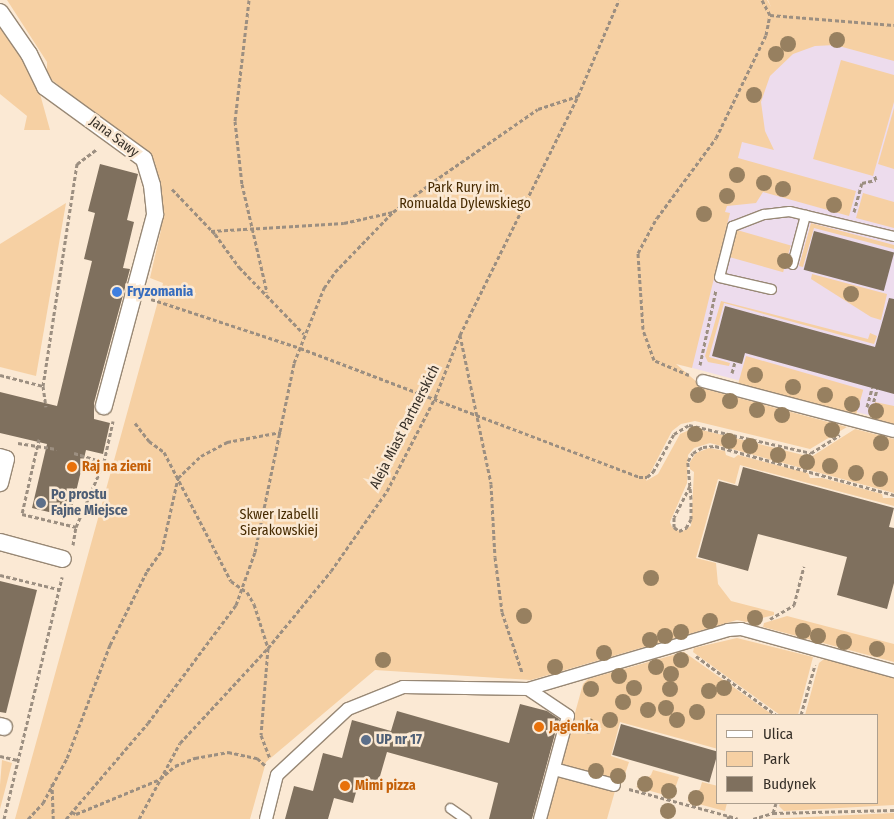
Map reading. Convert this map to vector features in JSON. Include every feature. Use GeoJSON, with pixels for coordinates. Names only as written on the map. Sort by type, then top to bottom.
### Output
{"type":"FeatureCollection","features":[{"type":"Feature","properties":{"kind":"street","name":"Jana Sawy"},"geometry":{"type":"LineString","coordinates":[[0,12],[29,54],[45,87],[144,159],[152,185],[155,215],[104,406]]}},
{"type":"Feature","properties":{"kind":"street"},"geometry":{"type":"LineString","coordinates":[[703,381],[894,431]]}},
{"type":"Feature","properties":{"kind":"street"},"geometry":{"type":"LineString","coordinates":[[0,457],[6,459],[0,483]]}},
{"type":"Feature","properties":{"kind":"street"},"geometry":{"type":"LineString","coordinates":[[0,542],[66,560]]}},
{"type":"Feature","properties":{"kind":"street"},"geometry":{"type":"LineString","coordinates":[[266,819],[277,775],[348,710],[403,687],[528,689],[680,644],[741,629],[894,671]]}},
{"type":"Feature","properties":{"kind":"street"},"geometry":{"type":"LineString","coordinates":[[528,689],[568,716],[540,819]]}},
{"type":"Feature","properties":{"kind":"street"},"geometry":{"type":"LineString","coordinates":[[554,769],[614,785]]}},
{"type":"Feature","properties":{"kind":"lane"},"geometry":{"type":"LineString","coordinates":[[771,289],[718,277],[732,226],[764,214],[789,211],[894,236]]}},
{"type":"Feature","properties":{"kind":"lane"},"geometry":{"type":"LineString","coordinates":[[792,264],[804,215]]}},
{"type":"Feature","properties":{"kind":"lane"},"geometry":{"type":"LineString","coordinates":[[450,808],[466,819]]}},
{"type":"Feature","properties":{"kind":"path"},"geometry":{"type":"LineString","coordinates":[[248,0],[235,121],[242,184],[254,229],[267,292]]}},
{"type":"Feature","properties":{"kind":"path","name":"Aleja Miast Partnerskich"},"geometry":{"type":"LineString","coordinates":[[139,819],[180,742],[268,648],[331,571],[387,491],[435,398],[460,336],[578,96],[619,0]]}},
{"type":"Feature","properties":{"kind":"path"},"geometry":{"type":"LineString","coordinates":[[703,381],[654,360],[643,329],[638,253],[657,218],[716,138],[766,35],[770,15],[762,0]]}},
{"type":"Feature","properties":{"kind":"path"},"geometry":{"type":"LineString","coordinates":[[770,15],[894,25]]}},
{"type":"Feature","properties":{"kind":"path"},"geometry":{"type":"LineString","coordinates":[[66,819],[148,723],[236,605],[256,552],[304,334],[335,272],[393,212],[538,109],[578,96]]}},
{"type":"Feature","properties":{"kind":"path"},"geometry":{"type":"LineString","coordinates":[[46,407],[43,386],[76,164],[114,136]]}},
{"type":"Feature","properties":{"kind":"path"},"geometry":{"type":"LineString","coordinates":[[855,208],[862,183],[876,180],[874,174]]}},
{"type":"Feature","properties":{"kind":"path"},"geometry":{"type":"LineString","coordinates":[[171,187],[211,231],[239,267],[267,292],[304,334]]}},
{"type":"Feature","properties":{"kind":"path"},"geometry":{"type":"LineString","coordinates":[[211,231],[344,223],[393,212]]}},
{"type":"Feature","properties":{"kind":"path"},"geometry":{"type":"LineString","coordinates":[[706,367],[698,364],[718,277]]}},
{"type":"Feature","properties":{"kind":"path"},"geometry":{"type":"LineString","coordinates":[[134,294],[300,348],[639,477],[647,477],[653,472],[674,434],[688,425],[811,453],[858,422]]}},
{"type":"Feature","properties":{"kind":"path"},"geometry":{"type":"LineString","coordinates":[[460,336],[479,416],[491,484],[502,612],[528,689]]}},
{"type":"Feature","properties":{"kind":"path"},"geometry":{"type":"LineString","coordinates":[[724,371],[732,373]]}},
{"type":"Feature","properties":{"kind":"path"},"geometry":{"type":"LineString","coordinates":[[0,375],[43,386]]}},
{"type":"Feature","properties":{"kind":"path"},"geometry":{"type":"LineString","coordinates":[[869,401],[872,388]]}},
{"type":"Feature","properties":{"kind":"path"},"geometry":{"type":"LineString","coordinates":[[874,402],[877,389]]}},
{"type":"Feature","properties":{"kind":"path"},"geometry":{"type":"LineString","coordinates":[[4,819],[66,560],[76,527],[104,462],[115,415],[104,406]]}},
{"type":"Feature","properties":{"kind":"path"},"geometry":{"type":"LineString","coordinates":[[135,423],[149,441],[164,452],[231,581],[242,589],[254,604],[268,648],[261,735],[277,775]]}},
{"type":"Feature","properties":{"kind":"path"},"geometry":{"type":"LineString","coordinates":[[28,819],[42,803],[67,758],[110,645],[147,571],[162,550],[178,478],[202,456],[227,442],[281,432]]}},
{"type":"Feature","properties":{"kind":"path"},"geometry":{"type":"LineString","coordinates":[[39,439],[22,514],[76,527]]}},
{"type":"Feature","properties":{"kind":"path"},"geometry":{"type":"LineString","coordinates":[[9,441],[36,448],[57,449]]}},
{"type":"Feature","properties":{"kind":"path"},"geometry":{"type":"LineString","coordinates":[[690,486],[674,517],[674,527],[679,531],[686,528],[691,518],[690,486],[688,462],[693,453],[703,447],[715,446],[894,495]]}},
{"type":"Feature","properties":{"kind":"path"},"geometry":{"type":"LineString","coordinates":[[74,453],[104,462]]}},
{"type":"Feature","properties":{"kind":"path"},"geometry":{"type":"LineString","coordinates":[[741,629],[776,618],[794,604],[804,566]]}},
{"type":"Feature","properties":{"kind":"path"},"geometry":{"type":"LineString","coordinates":[[0,575],[58,589]]}},
{"type":"Feature","properties":{"kind":"path"},"geometry":{"type":"LineString","coordinates":[[680,644],[775,714]]}},
{"type":"Feature","properties":{"kind":"path"},"geometry":{"type":"LineString","coordinates":[[801,714],[820,650]]}},
{"type":"Feature","properties":{"kind":"path"},"geometry":{"type":"LineString","coordinates":[[72,812],[76,814],[160,779],[175,766],[228,752],[257,758],[277,775]]}},
{"type":"Feature","properties":{"kind":"path"},"geometry":{"type":"LineString","coordinates":[[0,756],[18,760]]}},
{"type":"Feature","properties":{"kind":"path"},"geometry":{"type":"LineString","coordinates":[[52,782],[53,819]]}},
{"type":"Feature","properties":{"kind":"path"},"geometry":{"type":"LineString","coordinates":[[614,785],[738,819]]}},
{"type":"Feature","properties":{"kind":"path"},"geometry":{"type":"LineString","coordinates":[[773,813],[776,804]]}},
{"type":"Feature","properties":{"kind":"path"},"geometry":{"type":"LineString","coordinates":[[753,819],[773,813],[894,810]]}},
{"type":"Feature","properties":{"kind":"shaded area"},"geometry":{"type":"Polygon","coordinates":[[[781,26],[894,33],[894,422],[674,363],[661,225],[781,26]]]}},
{"type":"Feature","properties":{"kind":"green space"},"geometry":{"type":"Polygon","coordinates":[[[7,0],[767,0],[771,7],[768,0],[894,0],[894,61],[835,45],[815,46],[793,54],[770,76],[761,102],[765,131],[774,150],[742,142],[738,158],[856,191],[849,216],[763,192],[756,203],[727,206],[725,212],[730,213],[692,368],[676,364],[705,389],[847,427],[810,449],[695,421],[681,424],[672,431],[646,481],[658,474],[680,434],[694,428],[811,457],[855,429],[894,439],[894,493],[710,443],[694,448],[688,455],[687,483],[670,522],[672,527],[681,532],[691,526],[694,472],[690,469],[690,462],[696,453],[709,448],[725,451],[726,455],[734,458],[738,455],[808,473],[810,478],[822,478],[882,494],[883,498],[894,498],[894,506],[740,465],[735,484],[718,479],[696,558],[716,563],[718,584],[731,601],[774,612],[774,615],[746,622],[737,620],[531,680],[375,670],[266,762],[250,819],[15,819],[163,283],[150,278],[161,230],[155,162],[47,76],[47,62],[7,0]]]}},
{"type":"Feature","properties":{"kind":"green space"},"geometry":{"type":"Polygon","coordinates":[[[0,23],[37,83],[50,130],[24,130],[27,116],[0,94],[0,23]]]}},
{"type":"Feature","properties":{"kind":"green space"},"geometry":{"type":"Polygon","coordinates":[[[841,60],[894,75],[894,102],[873,176],[813,159],[841,60]]]}},
{"type":"Feature","properties":{"kind":"green space"},"geometry":{"type":"Polygon","coordinates":[[[894,108],[894,169],[878,164],[894,108]]]}},
{"type":"Feature","properties":{"kind":"green space"},"geometry":{"type":"Polygon","coordinates":[[[863,193],[894,202],[894,228],[856,218],[863,193]]]}},
{"type":"Feature","properties":{"kind":"green space"},"geometry":{"type":"Polygon","coordinates":[[[66,203],[36,376],[0,367],[0,244],[66,203]]]}},
{"type":"Feature","properties":{"kind":"green space"},"geometry":{"type":"Polygon","coordinates":[[[811,223],[894,245],[894,249],[814,228],[803,267],[799,266],[811,223]]]}},
{"type":"Feature","properties":{"kind":"green space"},"geometry":{"type":"Polygon","coordinates":[[[737,230],[791,245],[783,272],[729,257],[737,230]]]}},
{"type":"Feature","properties":{"kind":"green space"},"geometry":{"type":"Polygon","coordinates":[[[812,274],[887,294],[881,320],[871,317],[811,279],[812,274]]]}},
{"type":"Feature","properties":{"kind":"green space"},"geometry":{"type":"Polygon","coordinates":[[[721,301],[868,339],[870,333],[877,336],[874,344],[724,303],[709,357],[730,363],[729,366],[708,362],[705,356],[721,301]]]}},
{"type":"Feature","properties":{"kind":"green space"},"geometry":{"type":"Polygon","coordinates":[[[746,356],[863,390],[855,418],[738,384],[746,356]]]}},
{"type":"Feature","properties":{"kind":"green space"},"geometry":{"type":"Polygon","coordinates":[[[875,402],[894,406],[894,428],[871,420],[875,402]]]}},
{"type":"Feature","properties":{"kind":"green space"},"geometry":{"type":"Polygon","coordinates":[[[787,616],[894,644],[894,662],[763,627],[764,623],[787,616]]]}},
{"type":"Feature","properties":{"kind":"green space"},"geometry":{"type":"Polygon","coordinates":[[[737,638],[813,657],[798,714],[779,714],[693,652],[694,648],[737,638]]]}},
{"type":"Feature","properties":{"kind":"green space"},"geometry":{"type":"Polygon","coordinates":[[[684,652],[772,714],[716,714],[716,748],[620,722],[611,756],[629,762],[622,783],[563,765],[562,760],[583,684],[588,679],[684,652]]]}},
{"type":"Feature","properties":{"kind":"green space"},"geometry":{"type":"Polygon","coordinates":[[[824,659],[894,678],[894,805],[784,811],[779,806],[780,804],[879,804],[879,714],[805,714],[819,663],[824,659]]]}},
{"type":"Feature","properties":{"kind":"green space"},"geometry":{"type":"Polygon","coordinates":[[[2,760],[12,763],[0,809],[0,785],[2,760]]]}},
{"type":"Feature","properties":{"kind":"green space"},"geometry":{"type":"Polygon","coordinates":[[[653,770],[679,777],[672,797],[636,787],[651,775],[653,770]]]}},
{"type":"Feature","properties":{"kind":"green space"},"geometry":{"type":"Polygon","coordinates":[[[562,776],[615,791],[607,819],[545,819],[557,779],[562,776]]]}},
{"type":"Feature","properties":{"kind":"green space"},"geometry":{"type":"Polygon","coordinates":[[[702,782],[716,786],[716,804],[727,804],[725,811],[687,801],[700,789],[702,782]]]}},
{"type":"Feature","properties":{"kind":"green space"},"geometry":{"type":"Polygon","coordinates":[[[894,813],[894,819],[765,819],[894,813]]]}},
{"type":"Feature","properties":{"kind":"building"},"geometry":{"type":"Polygon","coordinates":[[[100,164],[138,174],[127,220],[134,222],[123,268],[130,269],[94,403],[94,419],[110,423],[103,454],[86,450],[70,517],[32,508],[47,444],[0,433],[0,392],[57,406],[92,261],[84,259],[95,213],[88,211],[100,164]]]}},
{"type":"Feature","properties":{"kind":"building"},"geometry":{"type":"Polygon","coordinates":[[[814,231],[894,252],[884,291],[804,270],[814,231]]]}},
{"type":"Feature","properties":{"kind":"building"},"geometry":{"type":"Polygon","coordinates":[[[889,298],[894,299],[894,394],[745,353],[742,364],[712,356],[725,306],[875,347],[889,298]]]}},
{"type":"Feature","properties":{"kind":"building"},"geometry":{"type":"Polygon","coordinates":[[[743,467],[894,508],[889,527],[894,528],[894,583],[887,609],[837,595],[847,557],[758,534],[748,571],[698,557],[719,481],[738,486],[743,467]]]}},
{"type":"Feature","properties":{"kind":"building"},"geometry":{"type":"Polygon","coordinates":[[[0,581],[37,590],[6,713],[0,712],[0,581]]]}},
{"type":"Feature","properties":{"kind":"building"},"geometry":{"type":"Polygon","coordinates":[[[520,704],[547,711],[559,719],[532,819],[489,819],[498,783],[387,752],[376,790],[358,785],[353,803],[334,798],[328,819],[285,819],[294,786],[313,791],[323,753],[342,758],[352,720],[391,731],[397,711],[509,743],[520,704]]]}},
{"type":"Feature","properties":{"kind":"building"},"geometry":{"type":"Polygon","coordinates":[[[621,724],[716,751],[716,759],[709,783],[612,755],[621,724]]]}},
{"type":"Feature","properties":{"kind":"place","name":"Fryzomania"},"geometry":{"type":"Point","coordinates":[117,292]}},
{"type":"Feature","properties":{"kind":"place","name":"Raj na ziemi"},"geometry":{"type":"Point","coordinates":[72,467]}},
{"type":"Feature","properties":{"kind":"place","name":"Po prostu Fajne Miejsce"},"geometry":{"type":"Point","coordinates":[41,503]}},
{"type":"Feature","properties":{"kind":"place","name":"Jagienka"},"geometry":{"type":"Point","coordinates":[539,727]}},
{"type":"Feature","properties":{"kind":"place","name":"UP nr 17"},"geometry":{"type":"Point","coordinates":[366,740]}},
{"type":"Feature","properties":{"kind":"place","name":"Mimi pizza"},"geometry":{"type":"Point","coordinates":[345,786]}},
{"type":"Feature","properties":{"kind":"park label","name":"Park Rury im. Romualda Dylewskiego"},"geometry":{"type":"Point","coordinates":[465,196]}},
{"type":"Feature","properties":{"kind":"park label","name":"Skwer Izabelli Sierakowskiej"},"geometry":{"type":"Point","coordinates":[279,524]}}]}
